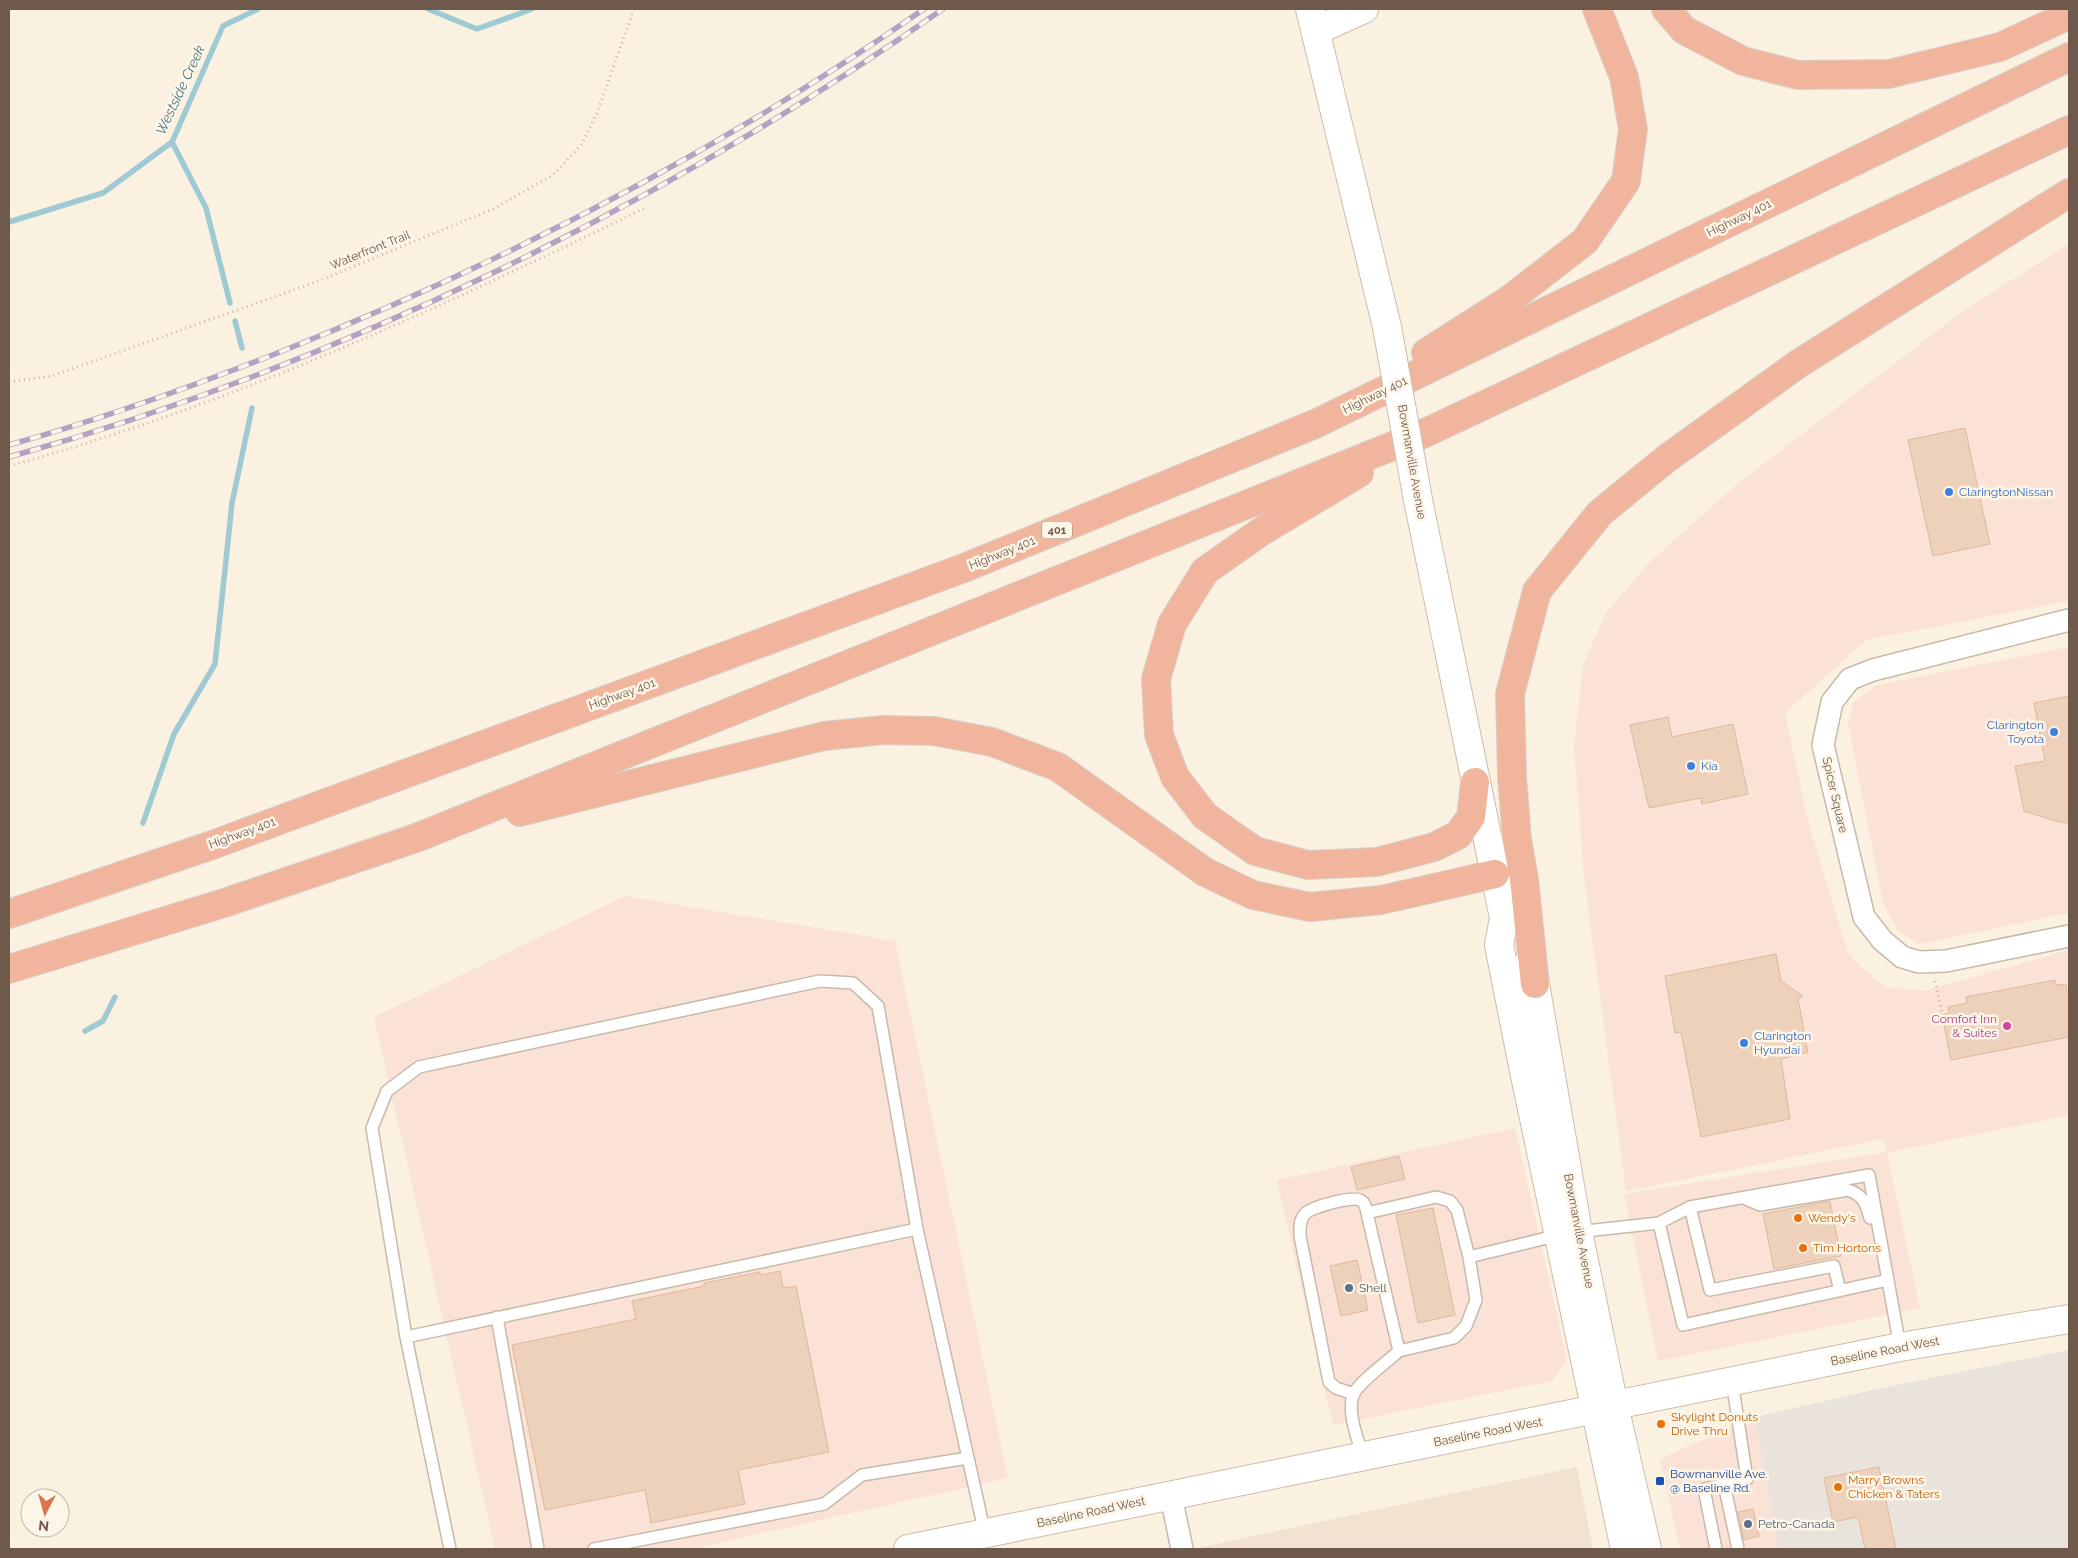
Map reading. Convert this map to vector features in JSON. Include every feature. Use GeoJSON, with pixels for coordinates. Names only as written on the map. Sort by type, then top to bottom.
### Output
{"type":"FeatureCollection","features":[{"type":"Feature","properties":{"kind":"highway"},"geometry":{"type":"LineString","coordinates":[[1315,424],[1509,300],[1586,241],[1626,181],[1633,129],[1624,77],[1597,9]]}},
{"type":"Feature","properties":{"kind":"highway"},"geometry":{"type":"LineString","coordinates":[[1666,9],[1684,30],[1743,61],[1798,75],[1889,74],[2000,47],[2069,15]]}},
{"type":"Feature","properties":{"kind":"highway","name":"Highway 401"},"geometry":{"type":"LineString","coordinates":[[9,914],[212,845],[964,568],[1315,424],[2069,57]]}},
{"type":"Feature","properties":{"kind":"highway"},"geometry":{"type":"LineString","coordinates":[[9,969],[224,903],[416,838],[1424,433],[2069,130]]}},
{"type":"Feature","properties":{"kind":"highway"},"geometry":{"type":"LineString","coordinates":[[1535,984],[1524,879],[1517,839],[1512,776],[1510,694],[1537,591],[1600,513],[1666,459],[1798,364],[2069,193]]}},
{"type":"Feature","properties":{"kind":"highway"},"geometry":{"type":"LineString","coordinates":[[1424,433],[1262,531],[1206,571],[1172,624],[1156,679],[1159,735],[1175,777],[1205,816],[1255,851],[1308,865],[1377,862],[1434,847],[1458,835],[1471,817],[1475,782]]}},
{"type":"Feature","properties":{"kind":"highway"},"geometry":{"type":"LineString","coordinates":[[416,838],[824,736],[883,730],[934,731],[992,742],[1058,767],[1205,872],[1253,895],[1310,907],[1381,900],[1495,874]]}},
{"type":"Feature","properties":{"kind":"main road"},"geometry":{"type":"LineString","coordinates":[[1313,20],[1364,9]]}},
{"type":"Feature","properties":{"kind":"main road","name":"Bowmanville Avenue"},"geometry":{"type":"LineString","coordinates":[[1313,20],[1387,327],[1418,500],[1504,918],[1499,945],[1568,1234],[1604,1408],[1625,1549]]}},
{"type":"Feature","properties":{"kind":"main road","name":"Bowmanville Avenue"},"geometry":{"type":"LineString","coordinates":[[1504,918],[1522,941],[1535,984],[1568,1234]]}},
{"type":"Feature","properties":{"kind":"main road","name":"Baseline Road West"},"geometry":{"type":"LineString","coordinates":[[908,1549],[1604,1408],[1732,1380],[1900,1347],[2069,1319]]}},
{"type":"Feature","properties":{"kind":"main road","name":"Bowmanville Avenue"},"geometry":{"type":"LineString","coordinates":[[1604,1408],[1647,1549]]}},
{"type":"Feature","properties":{"kind":"street","name":"Spicer Square"},"geometry":{"type":"LineString","coordinates":[[2069,620],[1873,670],[1850,679],[1832,702],[1823,745],[1864,917],[1882,940],[1902,957],[1919,962],[1946,960],[2069,936]]}},
{"type":"Feature","properties":{"kind":"street"},"geometry":{"type":"LineString","coordinates":[[1171,1496],[1182,1549]]}},
{"type":"Feature","properties":{"kind":"lane"},"geometry":{"type":"LineString","coordinates":[[450,1549],[406,1337],[372,1128],[387,1091],[418,1068],[820,981],[853,983],[878,1006],[918,1229],[985,1534]]}},
{"type":"Feature","properties":{"kind":"lane"},"geometry":{"type":"LineString","coordinates":[[1469,1257],[1568,1234],[1659,1223],[1690,1207],[1869,1175],[1900,1347]]}},
{"type":"Feature","properties":{"kind":"lane"},"geometry":{"type":"LineString","coordinates":[[1744,1198],[1760,1205],[1848,1190],[1857,1193],[1865,1200],[1883,1253]]}},
{"type":"Feature","properties":{"kind":"lane"},"geometry":{"type":"LineString","coordinates":[[1363,1457],[1352,1411],[1354,1394],[1368,1378],[1399,1351],[1454,1338],[1466,1326],[1476,1300],[1469,1257],[1457,1210],[1450,1200],[1436,1197],[1368,1213]]}},
{"type":"Feature","properties":{"kind":"lane"},"geometry":{"type":"LineString","coordinates":[[1354,1394],[1336,1388],[1329,1382],[1300,1236],[1300,1222],[1305,1213],[1313,1208],[1352,1199],[1360,1200],[1365,1204],[1399,1351]]}},
{"type":"Feature","properties":{"kind":"lane"},"geometry":{"type":"LineString","coordinates":[[1690,1207],[1710,1290],[1834,1266],[1840,1291]]}},
{"type":"Feature","properties":{"kind":"lane"},"geometry":{"type":"LineString","coordinates":[[1659,1223],[1682,1326],[1888,1280]]}},
{"type":"Feature","properties":{"kind":"lane"},"geometry":{"type":"LineString","coordinates":[[406,1337],[918,1229]]}},
{"type":"Feature","properties":{"kind":"lane"},"geometry":{"type":"LineString","coordinates":[[497,1317],[538,1549]]}},
{"type":"Feature","properties":{"kind":"lane"},"geometry":{"type":"LineString","coordinates":[[1716,1549],[1704,1490],[1747,1479],[1732,1380]]}},
{"type":"Feature","properties":{"kind":"lane"},"geometry":{"type":"LineString","coordinates":[[594,1549],[824,1504],[862,1475],[968,1458]]}},
{"type":"Feature","properties":{"kind":"lane"},"geometry":{"type":"LineString","coordinates":[[1724,1484],[1738,1549]]}},
{"type":"Feature","properties":{"kind":"path","name":"Waterfront Trail"},"geometry":{"type":"LineString","coordinates":[[9,382],[52,376],[316,282],[492,209],[553,175],[582,144],[597,113],[634,9]]}},
{"type":"Feature","properties":{"kind":"path"},"geometry":{"type":"LineString","coordinates":[[9,466],[63,451],[274,378],[491,283],[647,207]]}},
{"type":"Feature","properties":{"kind":"path"},"geometry":{"type":"LineString","coordinates":[[1935,981],[1942,1012]]}},
{"type":"Feature","properties":{"kind":"shaded area"},"geometry":{"type":"Polygon","coordinates":[[[2069,244],[2069,601],[1866,640],[1785,713],[1809,825],[1848,953],[1862,968],[1886,987],[1924,991],[2069,950],[2069,1115],[1887,1153],[1920,1308],[1658,1361],[1624,1194],[1887,1152],[1884,1139],[1626,1191],[1584,877],[1574,746],[1583,665],[1606,613],[1650,562],[1736,485],[1963,311],[2069,244]]]}},
{"type":"Feature","properties":{"kind":"shaded area"},"geometry":{"type":"Polygon","coordinates":[[[2069,647],[2069,913],[1919,944],[1898,931],[1883,903],[1848,723],[1853,703],[1877,685],[2069,647]]]}},
{"type":"Feature","properties":{"kind":"shaded area"},"geometry":{"type":"Polygon","coordinates":[[[625,896],[895,941],[1008,1478],[692,1549],[495,1549],[374,1017],[625,896]]]}},
{"type":"Feature","properties":{"kind":"shaded area"},"geometry":{"type":"Polygon","coordinates":[[[1515,1128],[1567,1360],[1552,1381],[1333,1425],[1277,1180],[1515,1128]]]}},
{"type":"Feature","properties":{"kind":"shaded area"},"geometry":{"type":"Polygon","coordinates":[[[2069,1350],[2069,1549],[1778,1549],[1755,1417],[1877,1389],[2069,1350]]]}},
{"type":"Feature","properties":{"kind":"shaded area"},"geometry":{"type":"Polygon","coordinates":[[[1755,1417],[1778,1549],[1680,1549],[1660,1459],[1755,1417]]]}},
{"type":"Feature","properties":{"kind":"shaded area"},"geometry":{"type":"Polygon","coordinates":[[[1576,1467],[1593,1549],[1193,1549],[1576,1467]]]}},
{"type":"Feature","properties":{"kind":"building","name":"ClaringtonNissan"},"geometry":{"type":"Polygon","coordinates":[[[1965,428],[1990,544],[1933,556],[1908,440],[1965,428]]]}},
{"type":"Feature","properties":{"kind":"building","name":"Clarington Toyota"},"geometry":{"type":"Polygon","coordinates":[[[2069,696],[2069,823],[2059,822],[2024,811],[2015,766],[2045,761],[2034,703],[2069,696]]]}},
{"type":"Feature","properties":{"kind":"building","name":"Kia"},"geometry":{"type":"Polygon","coordinates":[[[1668,717],[1672,737],[1733,724],[1748,794],[1702,804],[1701,798],[1649,808],[1630,725],[1668,717]]]}},
{"type":"Feature","properties":{"kind":"building","name":"Clarington Hyundai"},"geometry":{"type":"Polygon","coordinates":[[[1776,954],[1781,981],[1803,996],[1798,999],[1808,1052],[1781,1059],[1790,1119],[1701,1137],[1681,1032],[1675,1033],[1665,976],[1776,954]]]}},
{"type":"Feature","properties":{"kind":"building","name":"Comfort Inn & Suites"},"geometry":{"type":"Polygon","coordinates":[[[2055,980],[2056,985],[2066,984],[2067,991],[2069,990],[2069,1037],[1951,1060],[1942,1015],[1949,1013],[1948,1007],[1967,1003],[1966,997],[2055,980]]]}},
{"type":"Feature","properties":{"kind":"building"},"geometry":{"type":"Polygon","coordinates":[[[1399,1156],[1405,1179],[1357,1190],[1351,1167],[1399,1156]]]}},
{"type":"Feature","properties":{"kind":"building"},"geometry":{"type":"Polygon","coordinates":[[[1830,1201],[1841,1256],[1774,1269],[1763,1214],[1830,1201]]]}},
{"type":"Feature","properties":{"kind":"building"},"geometry":{"type":"Polygon","coordinates":[[[1433,1208],[1455,1315],[1418,1323],[1396,1215],[1433,1208]]]}},
{"type":"Feature","properties":{"kind":"building","name":"Shell"},"geometry":{"type":"Polygon","coordinates":[[[1357,1260],[1368,1310],[1341,1316],[1330,1266],[1357,1260]]]}},
{"type":"Feature","properties":{"kind":"building"},"geometry":{"type":"Polygon","coordinates":[[[780,1271],[783,1288],[796,1286],[829,1452],[738,1470],[745,1504],[651,1523],[645,1490],[545,1510],[512,1345],[636,1319],[632,1301],[704,1286],[704,1283],[760,1272],[760,1275],[780,1271]]]}},
{"type":"Feature","properties":{"kind":"building"},"geometry":{"type":"Polygon","coordinates":[[[1879,1467],[1896,1549],[1865,1549],[1858,1517],[1833,1522],[1824,1478],[1879,1467]]]}},
{"type":"Feature","properties":{"kind":"building","name":"Petro-Canada"},"geometry":{"type":"Polygon","coordinates":[[[1753,1509],[1759,1536],[1744,1540],[1738,1512],[1753,1509]]]}},
{"type":"Feature","properties":{"kind":"waterway","name":"Westside Creek"},"geometry":{"type":"LineString","coordinates":[[9,222],[103,193],[172,142],[223,26],[258,9]]}},
{"type":"Feature","properties":{"kind":"waterway","name":"Westside Creek"},"geometry":{"type":"LineString","coordinates":[[428,9],[477,29],[532,9]]}},
{"type":"Feature","properties":{"kind":"waterway"},"geometry":{"type":"LineString","coordinates":[[172,142],[206,208],[230,303]]}},
{"type":"Feature","properties":{"kind":"waterway"},"geometry":{"type":"LineString","coordinates":[[235,321],[242,348]]}},
{"type":"Feature","properties":{"kind":"waterway"},"geometry":{"type":"LineString","coordinates":[[143,823],[174,734],[215,664],[232,503],[252,408]]}},
{"type":"Feature","properties":{"kind":"waterway"},"geometry":{"type":"LineString","coordinates":[[85,1031],[103,1021],[115,997]]}},
{"type":"Feature","properties":{"kind":"railway"},"geometry":{"type":"LineString","coordinates":[[9,445],[143,403],[275,354],[444,282],[528,242],[610,200],[770,109],[924,9]]}},
{"type":"Feature","properties":{"kind":"railway"},"geometry":{"type":"LineString","coordinates":[[9,457],[132,419],[255,376],[376,326],[495,272],[611,213],[725,149],[836,81],[943,9]]}},
{"type":"Feature","properties":{"kind":"place","name":"ClaringtonNissan"},"geometry":{"type":"Point","coordinates":[1949,492]}},
{"type":"Feature","properties":{"kind":"place","name":"Clarington Toyota"},"geometry":{"type":"Point","coordinates":[2054,732]}},
{"type":"Feature","properties":{"kind":"place","name":"Kia"},"geometry":{"type":"Point","coordinates":[1691,766]}},
{"type":"Feature","properties":{"kind":"place","name":"Comfort Inn & Suites"},"geometry":{"type":"Point","coordinates":[2007,1026]}},
{"type":"Feature","properties":{"kind":"place","name":"Clarington Hyundai"},"geometry":{"type":"Point","coordinates":[1744,1043]}},
{"type":"Feature","properties":{"kind":"place","name":"Wendy's"},"geometry":{"type":"Point","coordinates":[1798,1218]}},
{"type":"Feature","properties":{"kind":"place","name":"Tim Hortons"},"geometry":{"type":"Point","coordinates":[1803,1248]}},
{"type":"Feature","properties":{"kind":"place","name":"Shell"},"geometry":{"type":"Point","coordinates":[1349,1288]}},
{"type":"Feature","properties":{"kind":"place","name":"Skylight Donuts Drive Thru"},"geometry":{"type":"Point","coordinates":[1661,1424]}},
{"type":"Feature","properties":{"kind":"place","name":"Bowmanville Ave. @ Baseline Rd."},"geometry":{"type":"Point","coordinates":[1660,1481]}},
{"type":"Feature","properties":{"kind":"place","name":"Marry Browns Chicken & Taters"},"geometry":{"type":"Point","coordinates":[1838,1487]}},
{"type":"Feature","properties":{"kind":"place","name":"Petro-Canada"},"geometry":{"type":"Point","coordinates":[1748,1524]}}]}
